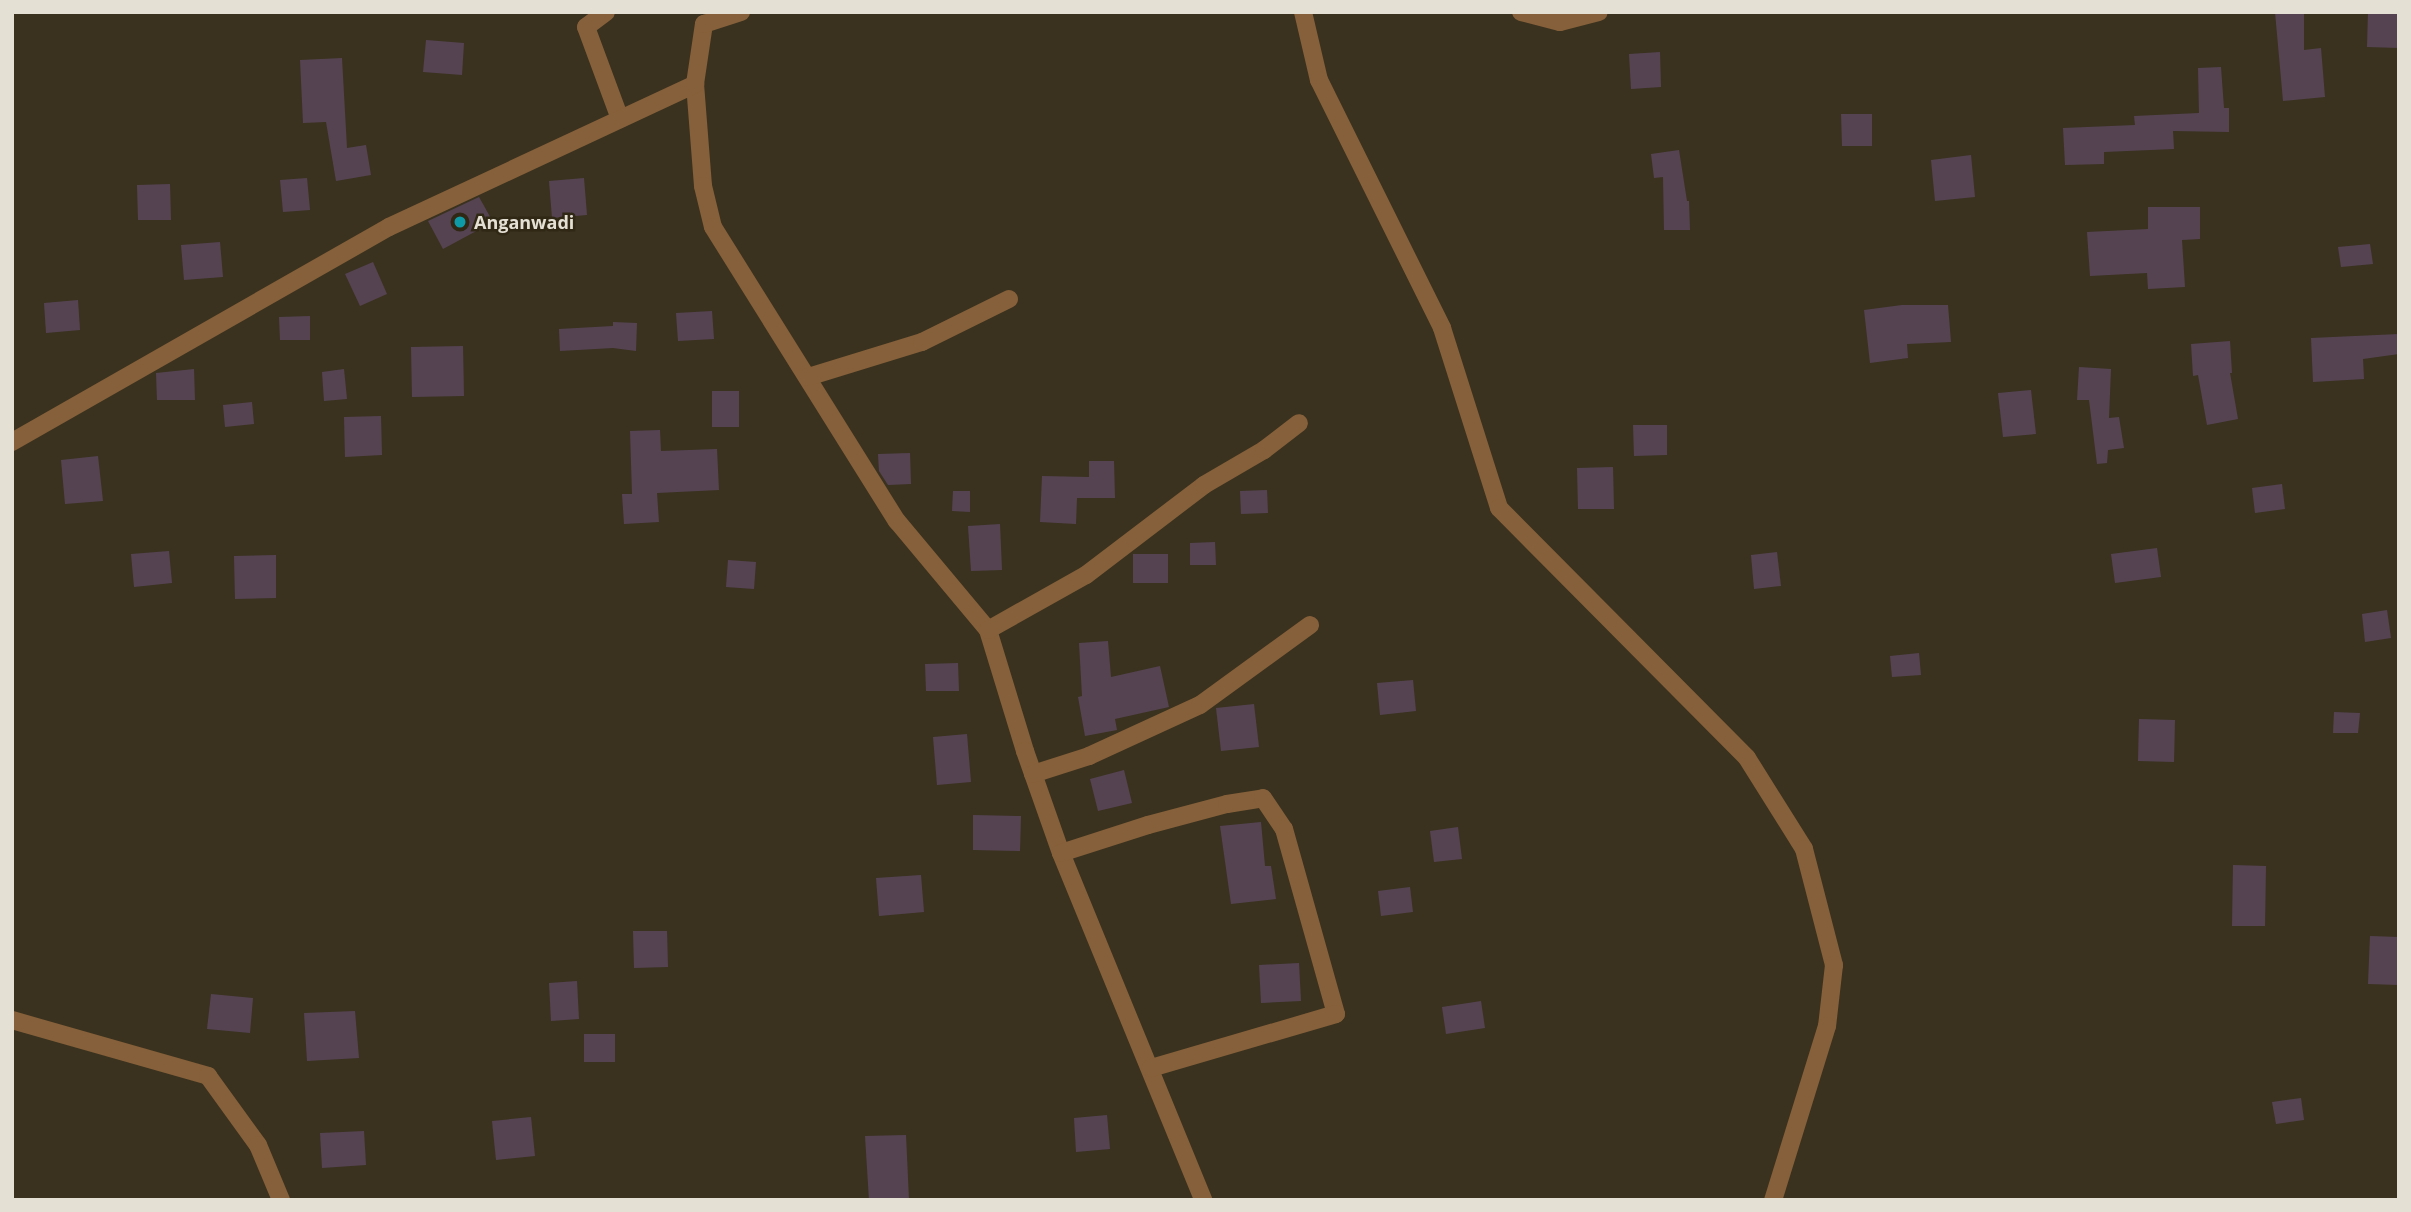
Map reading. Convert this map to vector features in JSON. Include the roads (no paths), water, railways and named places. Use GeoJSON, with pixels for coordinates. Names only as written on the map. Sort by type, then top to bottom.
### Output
{"type":"FeatureCollection","features":[{"type":"Feature","properties":{"kind":"street"},"geometry":{"type":"LineString","coordinates":[[606,12],[586,27],[620,119]]}},
{"type":"Feature","properties":{"kind":"street"},"geometry":{"type":"LineString","coordinates":[[741,12],[701,18],[695,84],[703,186],[713,227],[897,521],[988,630],[1061,853],[1203,1200]]}},
{"type":"Feature","properties":{"kind":"street"},"geometry":{"type":"LineString","coordinates":[[1303,12],[1319,80],[1442,327],[1499,508],[1748,758],[1804,849],[1834,965],[1827,1026],[1773,1200]]}},
{"type":"Feature","properties":{"kind":"street"},"geometry":{"type":"LineString","coordinates":[[1521,12],[1560,22],[1600,12]]}},
{"type":"Feature","properties":{"kind":"street"},"geometry":{"type":"LineString","coordinates":[[12,442],[389,227],[695,84]]}},
{"type":"Feature","properties":{"kind":"street"},"geometry":{"type":"LineString","coordinates":[[808,377],[922,342],[1009,299]]}},
{"type":"Feature","properties":{"kind":"street"},"geometry":{"type":"LineString","coordinates":[[988,630],[1086,575],[1204,485],[1264,450],[1299,423]]}},
{"type":"Feature","properties":{"kind":"street"},"geometry":{"type":"LineString","coordinates":[[1033,774],[1089,756],[1200,705],[1310,625]]}},
{"type":"Feature","properties":{"kind":"street"},"geometry":{"type":"LineString","coordinates":[[1061,853],[1174,818],[1262,798],[1284,829],[1336,1014],[1151,1068]]}},
{"type":"Feature","properties":{"kind":"street"},"geometry":{"type":"LineString","coordinates":[[12,1020],[208,1076],[258,1145],[281,1200]]}},
{"type":"Feature","properties":{"kind":"place","name":"Anganwadi"},"geometry":{"type":"Point","coordinates":[460,222]}}]}
